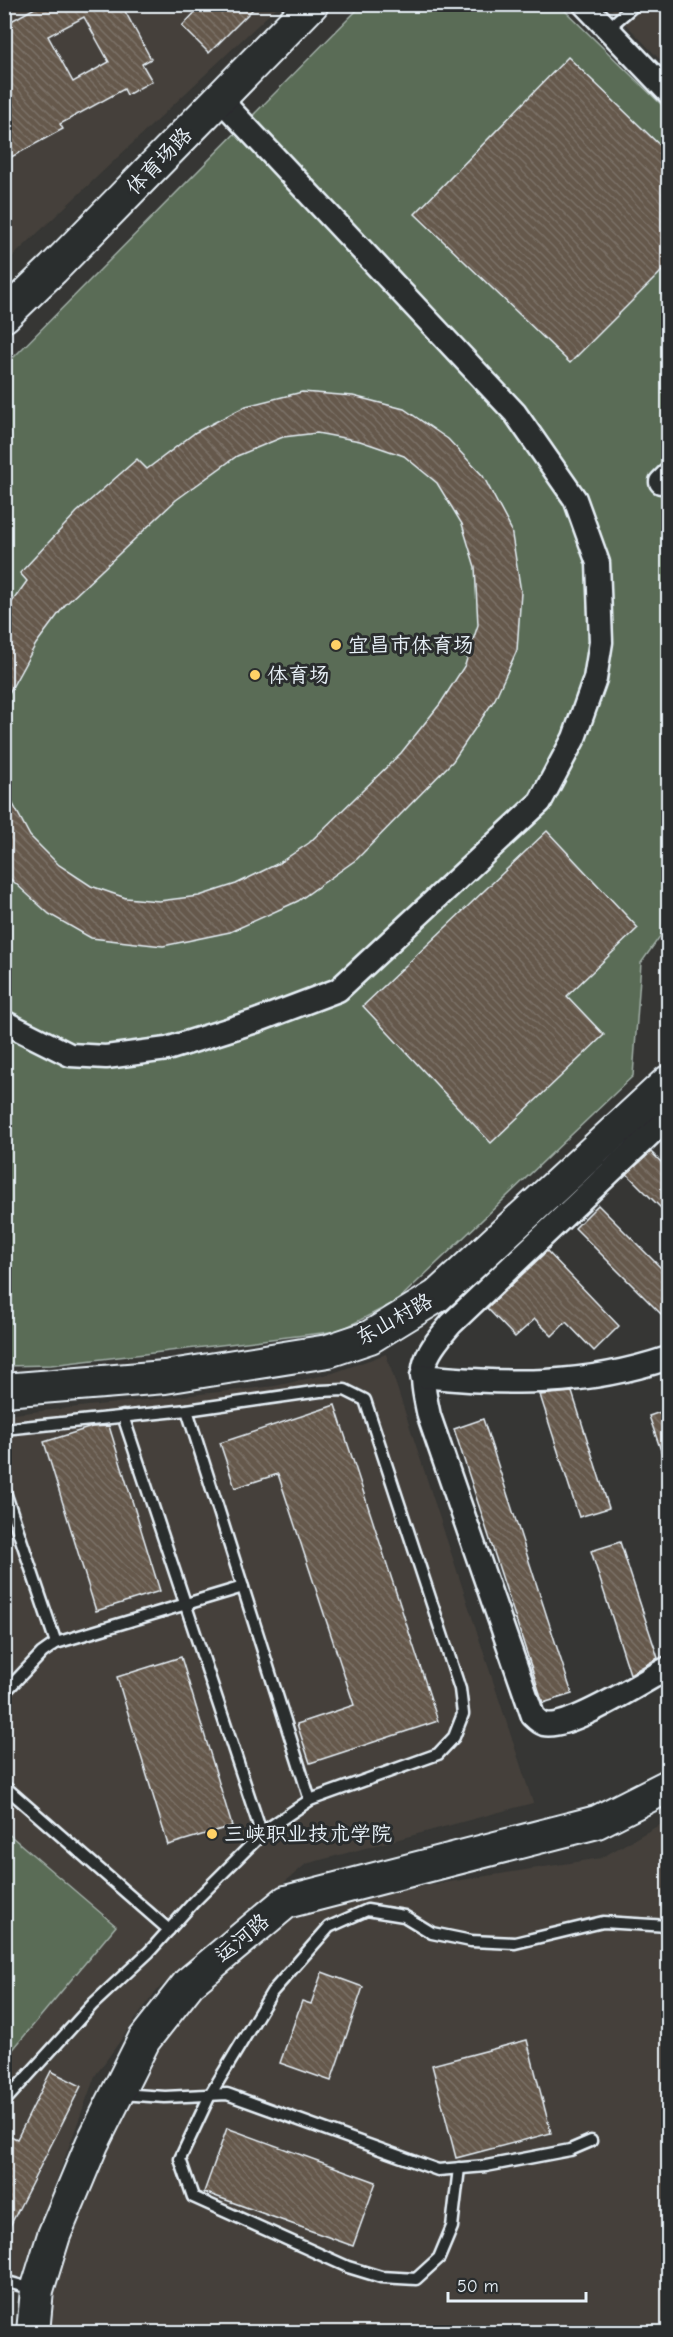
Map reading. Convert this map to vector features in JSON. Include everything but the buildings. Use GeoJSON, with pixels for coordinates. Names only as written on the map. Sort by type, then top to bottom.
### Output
{"type":"FeatureCollection","features":[{"type":"Feature","properties":{"kind":"street","name":"体育场路"},"geometry":{"type":"LineString","coordinates":[[4,289],[288,4]]}},
{"type":"Feature","properties":{"kind":"street","name":"体育场路"},"geometry":{"type":"LineString","coordinates":[[4,316],[312,4]]}},
{"type":"Feature","properties":{"kind":"street"},"geometry":{"type":"LineString","coordinates":[[584,4],[669,92]]}},
{"type":"Feature","properties":{"kind":"street"},"geometry":{"type":"LineString","coordinates":[[4,1022],[70,1055],[106,1057],[167,1049],[256,1021],[338,990],[540,802],[574,738],[596,679],[601,642],[598,563],[574,500],[515,413],[220,99]]}},
{"type":"Feature","properties":{"kind":"street","name":"东山村路"},"geometry":{"type":"LineString","coordinates":[[4,1390],[165,1377],[327,1351],[370,1337],[437,1296],[669,1083]]}},
{"type":"Feature","properties":{"kind":"street"},"geometry":{"type":"LineString","coordinates":[[669,1117],[451,1324],[426,1358],[421,1382],[429,1416],[533,1716],[544,1724],[560,1724],[582,1716],[669,1668]]}},
{"type":"Feature","properties":{"kind":"street"},"geometry":{"type":"LineString","coordinates":[[422,1376],[479,1382],[546,1382],[620,1373],[669,1358]]}},
{"type":"Feature","properties":{"kind":"street","name":"运河路"},"geometry":{"type":"LineString","coordinates":[[33,2332],[37,2290],[62,2215],[92,2144],[144,2040],[189,1983],[286,1902],[597,1822],[669,1786]]}},
{"type":"Feature","properties":{"kind":"lane"},"geometry":{"type":"LineString","coordinates":[[607,29],[636,4]]}},
{"type":"Feature","properties":{"kind":"lane"},"geometry":{"type":"LineString","coordinates":[[4,1429],[187,1410],[320,1391],[345,1390],[365,1400],[460,1689],[463,1714],[454,1737],[438,1754],[310,1800],[262,1835],[149,1952],[93,2004],[4,2102]]}},
{"type":"Feature","properties":{"kind":"lane"},"geometry":{"type":"LineString","coordinates":[[187,1410],[310,1800]]}},
{"type":"Feature","properties":{"kind":"lane"},"geometry":{"type":"LineString","coordinates":[[123,1416],[262,1835]]}},
{"type":"Feature","properties":{"kind":"lane"},"geometry":{"type":"LineString","coordinates":[[4,1489],[56,1643]]}},
{"type":"Feature","properties":{"kind":"lane"},"geometry":{"type":"LineString","coordinates":[[4,1693],[42,1653],[56,1643],[243,1587]]}},
{"type":"Feature","properties":{"kind":"lane"},"geometry":{"type":"LineString","coordinates":[[4,1786],[169,1930]]}},
{"type":"Feature","properties":{"kind":"lane"},"geometry":{"type":"LineString","coordinates":[[459,2168],[452,2227],[439,2258],[416,2280],[381,2277],[359,2271],[193,2197],[180,2159],[210,2095],[272,1992],[329,1927],[367,1910],[404,1916],[432,1933],[471,1941],[515,1943],[603,1922],[669,1926]]}},
{"type":"Feature","properties":{"kind":"lane"},"geometry":{"type":"LineString","coordinates":[[117,2094],[165,2097],[227,2094],[438,2170],[486,2166],[570,2150],[591,2141]]}},
{"type":"Feature","properties":{"kind":"lane"},"geometry":{"type":"LineString","coordinates":[[4,2281],[37,2290]]}},
{"type":"Feature","properties":{"kind":"shaded area"},"geometry":{"type":"Polygon","coordinates":[[[4,5],[279,5],[8,261],[4,255],[4,5]]]}},
{"type":"Feature","properties":{"kind":"shaded area"},"geometry":{"type":"Polygon","coordinates":[[[607,5],[668,5],[668,68],[607,5]]]}},
{"type":"Feature","properties":{"kind":"shaded area","name":"三峡职业技术学院"},"geometry":{"type":"Polygon","coordinates":[[[386,1354],[533,1803],[306,1864],[156,1991],[95,2076],[15,2293],[5,2293],[4,1415],[275,1386],[333,1373],[386,1354]]]}},
{"type":"Feature","properties":{"kind":"shaded area"},"geometry":{"type":"Polygon","coordinates":[[[668,1820],[668,2332],[37,2332],[95,2152],[192,1987],[289,1907],[601,1858],[668,1820]]]}},
{"type":"Feature","properties":{"kind":"green space","name":"宜昌市体育场"},"geometry":{"type":"Polygon","coordinates":[[[362,5],[559,5],[668,111],[668,925],[641,963],[633,1076],[397,1301],[339,1331],[51,1365],[5,1366],[5,366],[362,5]]]}},
{"type":"Feature","properties":{"kind":"green space"},"geometry":{"type":"Polygon","coordinates":[[[5,1831],[116,1926],[5,2059],[5,1831]]]}},
{"type":"Feature","properties":{"kind":"place","name":"宜昌市体育场"},"geometry":{"type":"Point","coordinates":[336,645]}},
{"type":"Feature","properties":{"kind":"place","name":"体育场"},"geometry":{"type":"Point","coordinates":[255,675]}},
{"type":"Feature","properties":{"kind":"place","name":"三峡职业技术学院"},"geometry":{"type":"Point","coordinates":[212,1834]}}]}
